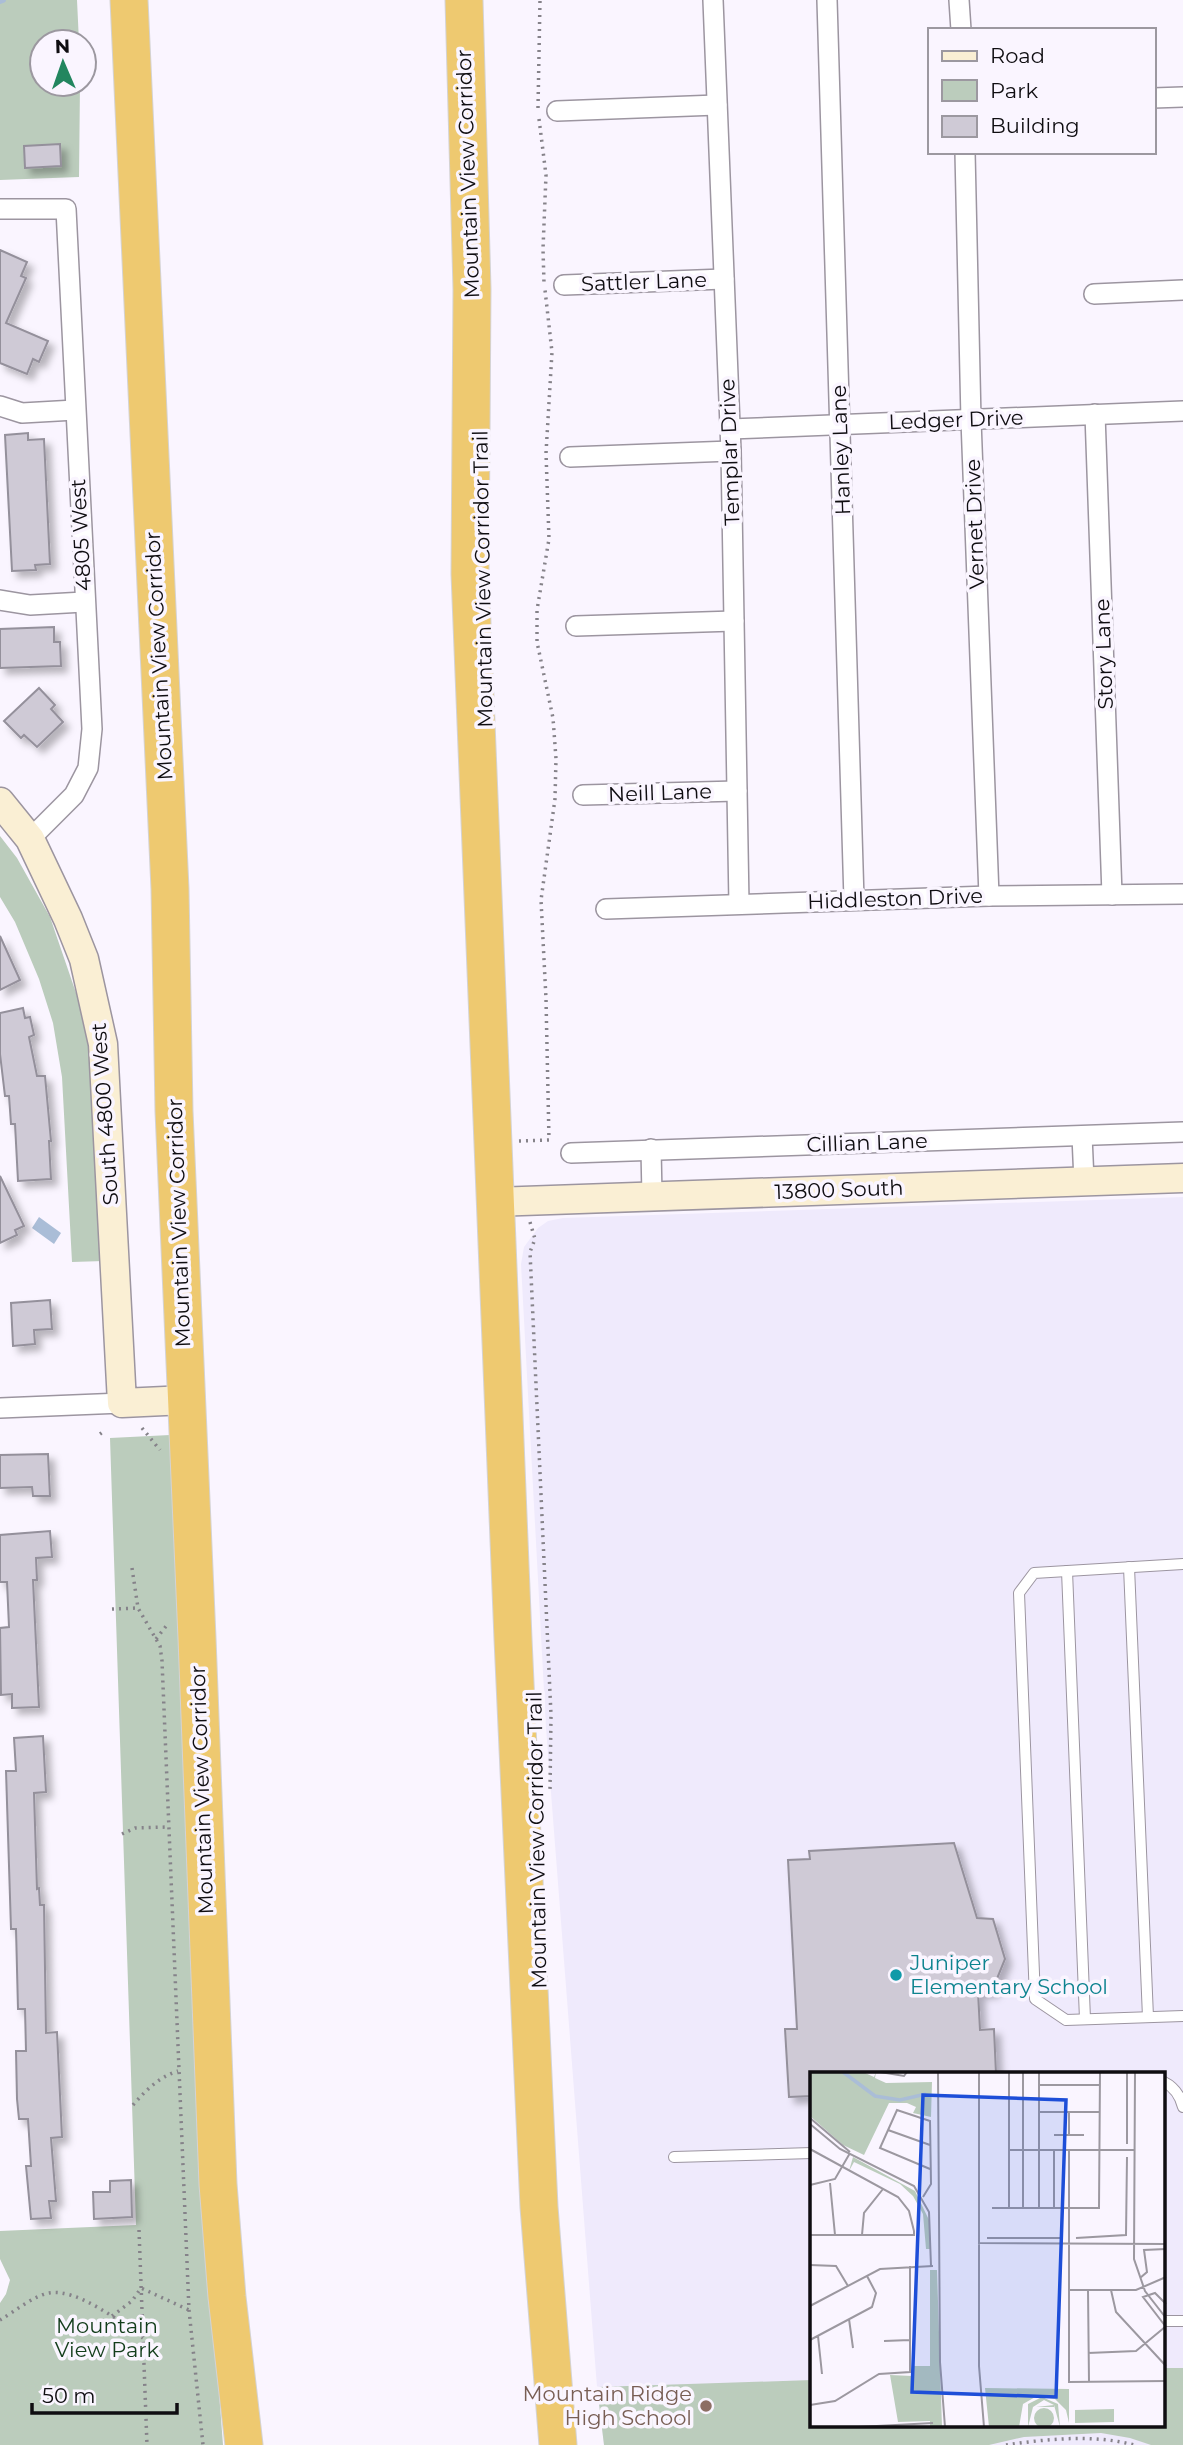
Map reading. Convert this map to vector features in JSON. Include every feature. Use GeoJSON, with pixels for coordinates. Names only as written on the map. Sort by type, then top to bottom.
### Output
{"type":"FeatureCollection","features":[{"type":"Feature","properties":{"kind":"highway","name":"Mountain View Corridor"},"geometry":{"type":"LineString","coordinates":[[129,0],[169,875],[174,1111],[218,2184],[227,2297],[244,2445]]}},
{"type":"Feature","properties":{"kind":"highway","name":"Mountain View Corridor"},"geometry":{"type":"LineString","coordinates":[[464,0],[472,289],[470,574],[538,2194],[558,2445]]}},
{"type":"Feature","properties":{"kind":"street","name":"Templar Drive"},"geometry":{"type":"LineString","coordinates":[[713,0],[731,451],[739,904]]}},
{"type":"Feature","properties":{"kind":"street","name":"Hanley Lane"},"geometry":{"type":"LineString","coordinates":[[827,0],[854,900]]}},
{"type":"Feature","properties":{"kind":"street"},"geometry":{"type":"LineString","coordinates":[[959,0],[961,28]]}},
{"type":"Feature","properties":{"kind":"street"},"geometry":{"type":"LineString","coordinates":[[1155,99],[1183,97]]}},
{"type":"Feature","properties":{"kind":"street"},"geometry":{"type":"LineString","coordinates":[[557,111],[718,105]]}},
{"type":"Feature","properties":{"kind":"street","name":"Vernet Drive"},"geometry":{"type":"LineString","coordinates":[[965,154],[971,420],[989,896]]}},
{"type":"Feature","properties":{"kind":"street","name":"4805 West"},"geometry":{"type":"LineString","coordinates":[[0,209],[66,209],[92,729],[88,768],[74,795],[30,839]]}},
{"type":"Feature","properties":{"kind":"street","name":"Sattler Lane"},"geometry":{"type":"LineString","coordinates":[[564,285],[724,279]]}},
{"type":"Feature","properties":{"kind":"street"},"geometry":{"type":"LineString","coordinates":[[1094,294],[1183,290]]}},
{"type":"Feature","properties":{"kind":"street"},"geometry":{"type":"LineString","coordinates":[[0,406],[22,413],[75,410]]}},
{"type":"Feature","properties":{"kind":"street","name":"Ledger Drive"},"geometry":{"type":"LineString","coordinates":[[730,429],[1183,411]]}},
{"type":"Feature","properties":{"kind":"street","name":"Story Lane"},"geometry":{"type":"LineString","coordinates":[[1095,414],[1112,895]]}},
{"type":"Feature","properties":{"kind":"street"},"geometry":{"type":"LineString","coordinates":[[570,457],[731,451]]}},
{"type":"Feature","properties":{"kind":"street"},"geometry":{"type":"LineString","coordinates":[[0,600],[30,605],[85,602]]}},
{"type":"Feature","properties":{"kind":"street"},"geometry":{"type":"LineString","coordinates":[[576,626],[734,621]]}},
{"type":"Feature","properties":{"kind":"street","name":"Neill Lane"},"geometry":{"type":"LineString","coordinates":[[583,795],[737,791]]}},
{"type":"Feature","properties":{"kind":"street","name":"South 4800 West"},"geometry":{"type":"LineString","coordinates":[[0,802],[30,839],[84,959],[103,1044],[122,1403]]}},
{"type":"Feature","properties":{"kind":"street","name":"Hiddleston Drive"},"geometry":{"type":"LineString","coordinates":[[606,909],[989,896],[1183,894]]}},
{"type":"Feature","properties":{"kind":"street","name":"Cillian Lane"},"geometry":{"type":"LineString","coordinates":[[571,1153],[1183,1132]]}},
{"type":"Feature","properties":{"kind":"street"},"geometry":{"type":"LineString","coordinates":[[1082,1136],[1084,1181]]}},
{"type":"Feature","properties":{"kind":"street"},"geometry":{"type":"LineString","coordinates":[[651,1149],[652,1196]]}},
{"type":"Feature","properties":{"kind":"street","name":"13800 South"},"geometry":{"type":"LineString","coordinates":[[495,1202],[1183,1178]]}},
{"type":"Feature","properties":{"kind":"street"},"geometry":{"type":"LineString","coordinates":[[0,1408],[186,1400]]}},
{"type":"Feature","properties":{"kind":"lane"},"geometry":{"type":"LineString","coordinates":[[1183,1564],[1034,1573],[1019,1593],[1035,1999],[1066,2020],[1183,2016]]}},
{"type":"Feature","properties":{"kind":"lane"},"geometry":{"type":"LineString","coordinates":[[1129,1567],[1148,2017]]}},
{"type":"Feature","properties":{"kind":"lane"},"geometry":{"type":"LineString","coordinates":[[1067,1571],[1085,2019]]}},
{"type":"Feature","properties":{"kind":"lane"},"geometry":{"type":"LineString","coordinates":[[1166,2083],[1178,2094],[1183,2107]]}},
{"type":"Feature","properties":{"kind":"lane"},"geometry":{"type":"LineString","coordinates":[[674,2157],[810,2153]]}},
{"type":"Feature","properties":{"kind":"path"},"geometry":{"type":"LineString","coordinates":[[517,1150],[517,1142],[549,1140],[541,900],[555,799],[556,758],[553,718],[537,642],[537,610],[549,539],[546,453],[552,369],[551,330],[543,268],[546,175],[537,102],[540,0]]}},
{"type":"Feature","properties":{"kind":"path","name":"Mountain View Corridor Trail"},"geometry":{"type":"LineString","coordinates":[[532,1236],[535,1239],[530,1252],[551,1715],[550,1793]]}},
{"type":"Feature","properties":{"kind":"path"},"geometry":{"type":"LineString","coordinates":[[132,1568],[138,1608],[160,1646],[162,1661],[189,2310],[203,2445]]}},
{"type":"Feature","properties":{"kind":"path"},"geometry":{"type":"LineString","coordinates":[[112,1609],[138,1608]]}},
{"type":"Feature","properties":{"kind":"path"},"geometry":{"type":"LineString","coordinates":[[156,1639],[167,1625]]}},
{"type":"Feature","properties":{"kind":"path"},"geometry":{"type":"LineString","coordinates":[[122,1834],[135,1828],[168,1827]]}},
{"type":"Feature","properties":{"kind":"path"},"geometry":{"type":"LineString","coordinates":[[133,2105],[166,2074],[178,2070]]}},
{"type":"Feature","properties":{"kind":"path"},"geometry":{"type":"LineString","coordinates":[[139,2230],[147,2445]]}},
{"type":"Feature","properties":{"kind":"path"},"geometry":{"type":"LineString","coordinates":[[141,2288],[189,2310]]}},
{"type":"Feature","properties":{"kind":"path"},"geometry":{"type":"LineString","coordinates":[[112,2316],[132,2301],[141,2288]]}},
{"type":"Feature","properties":{"kind":"path"},"geometry":{"type":"LineString","coordinates":[[0,2320],[47,2293],[65,2292],[112,2316],[143,2338]]}},
{"type":"Feature","properties":{"kind":"path"},"geometry":{"type":"LineString","coordinates":[[1006,2445],[1088,2438],[1134,2445]]}},
{"type":"Feature","properties":{"kind":"shaded area"},"geometry":{"type":"Polygon","coordinates":[[[1183,1197],[1183,2445],[604,2445],[597,2387],[546,1728],[521,1264],[524,1247],[538,1228],[548,1221],[563,1218],[1183,1197]]]}},
{"type":"Feature","properties":{"kind":"green space"},"geometry":{"type":"Polygon","coordinates":[[[0,0],[77,0],[78,28],[28,28],[28,98],[80,98],[79,177],[0,180],[0,0]]]}},
{"type":"Feature","properties":{"kind":"green space"},"geometry":{"type":"Polygon","coordinates":[[[0,836],[17,858],[50,917],[87,1025],[96,1088],[104,1261],[72,1262],[62,1077],[53,1023],[39,979],[15,922],[0,897],[0,836]]]}},
{"type":"Feature","properties":{"kind":"green space","name":"Mountain View Park"},"geometry":{"type":"Polygon","coordinates":[[[170,1435],[207,2231],[223,2445],[0,2445],[0,2303],[10,2280],[0,2259],[0,2231],[136,2225],[110,1438],[170,1435]]]}},
{"type":"Feature","properties":{"kind":"green space","name":"Mountain Ridge High School"},"geometry":{"type":"Polygon","coordinates":[[[1166,2368],[1183,2368],[1183,2445],[1151,2445],[1101,2433],[1024,2437],[989,2445],[604,2445],[597,2387],[810,2380],[810,2428],[1166,2428],[1166,2368]]]}},
{"type":"Feature","properties":{"kind":"water"},"geometry":{"type":"Polygon","coordinates":[[[39,1217],[61,1233],[54,1244],[32,1228],[39,1217]]]}},
{"type":"Feature","properties":{"kind":"building"},"geometry":{"type":"Polygon","coordinates":[[[60,144],[61,166],[25,168],[24,146],[60,144]]]}},
{"type":"Feature","properties":{"kind":"building"},"geometry":{"type":"Polygon","coordinates":[[[0,250],[27,262],[21,276],[26,278],[6,323],[48,341],[39,362],[33,359],[27,374],[0,363],[0,250]]]}},
{"type":"Feature","properties":{"kind":"building"},"geometry":{"type":"Polygon","coordinates":[[[28,433],[28,440],[44,439],[50,564],[35,565],[36,570],[12,571],[5,435],[28,433]]]}},
{"type":"Feature","properties":{"kind":"building"},"geometry":{"type":"Polygon","coordinates":[[[54,627],[54,642],[60,642],[61,666],[0,668],[0,629],[54,627]]]}},
{"type":"Feature","properties":{"kind":"building"},"geometry":{"type":"Polygon","coordinates":[[[39,688],[55,705],[51,709],[63,722],[37,747],[24,735],[21,738],[4,721],[39,688]]]}},
{"type":"Feature","properties":{"kind":"building"},"geometry":{"type":"Polygon","coordinates":[[[0,936],[20,980],[0,990],[0,936]]]}},
{"type":"Feature","properties":{"kind":"building"},"geometry":{"type":"Polygon","coordinates":[[[23,1008],[25,1018],[30,1017],[34,1035],[29,1037],[37,1076],[45,1076],[51,1141],[51,1179],[18,1181],[15,1124],[11,1124],[9,1096],[5,1096],[0,1054],[0,1013],[23,1008]]]}},
{"type":"Feature","properties":{"kind":"building"},"geometry":{"type":"Polygon","coordinates":[[[0,1176],[24,1226],[15,1230],[17,1235],[0,1243],[0,1176]]]}},
{"type":"Feature","properties":{"kind":"building"},"geometry":{"type":"Polygon","coordinates":[[[50,1300],[52,1329],[34,1330],[35,1344],[13,1346],[11,1303],[50,1300]]]}},
{"type":"Feature","properties":{"kind":"building"},"geometry":{"type":"Polygon","coordinates":[[[48,1454],[50,1496],[33,1496],[32,1487],[0,1488],[0,1455],[48,1454]]]}},
{"type":"Feature","properties":{"kind":"building"},"geometry":{"type":"Polygon","coordinates":[[[50,1531],[52,1557],[36,1558],[37,1580],[33,1580],[39,1707],[12,1708],[12,1694],[1,1695],[0,1628],[9,1627],[7,1582],[0,1582],[0,1535],[50,1531]]]}},
{"type":"Feature","properties":{"kind":"building"},"geometry":{"type":"Polygon","coordinates":[[[43,1736],[46,1792],[34,1793],[37,1889],[39,1888],[40,1905],[44,1905],[46,2033],[57,2032],[62,2137],[51,2138],[56,2201],[49,2201],[51,2218],[31,2219],[26,2166],[31,2166],[28,2119],[19,2119],[17,2099],[16,2051],[26,2051],[25,2009],[18,2009],[16,1929],[11,1929],[6,1771],[16,1771],[14,1738],[43,1736]]]}},
{"type":"Feature","properties":{"kind":"building","name":"Juniper Elementary School"},"geometry":{"type":"Polygon","coordinates":[[[954,1843],[977,1918],[993,1919],[1005,1959],[992,1991],[978,1992],[980,2030],[994,2029],[996,2072],[810,2072],[810,2096],[789,2097],[785,2029],[797,2029],[788,1860],[810,1859],[809,1851],[954,1843]]]}},
{"type":"Feature","properties":{"kind":"building"},"geometry":{"type":"Polygon","coordinates":[[[131,2180],[132,2217],[94,2219],[93,2192],[110,2192],[110,2181],[131,2180]]]}},
{"type":"Feature","properties":{"kind":"place","name":"Juniper Elementary School"},"geometry":{"type":"Point","coordinates":[896,1975]}},
{"type":"Feature","properties":{"kind":"place","name":"Mountain Ridge High School"},"geometry":{"type":"Point","coordinates":[706,2406]}}]}
